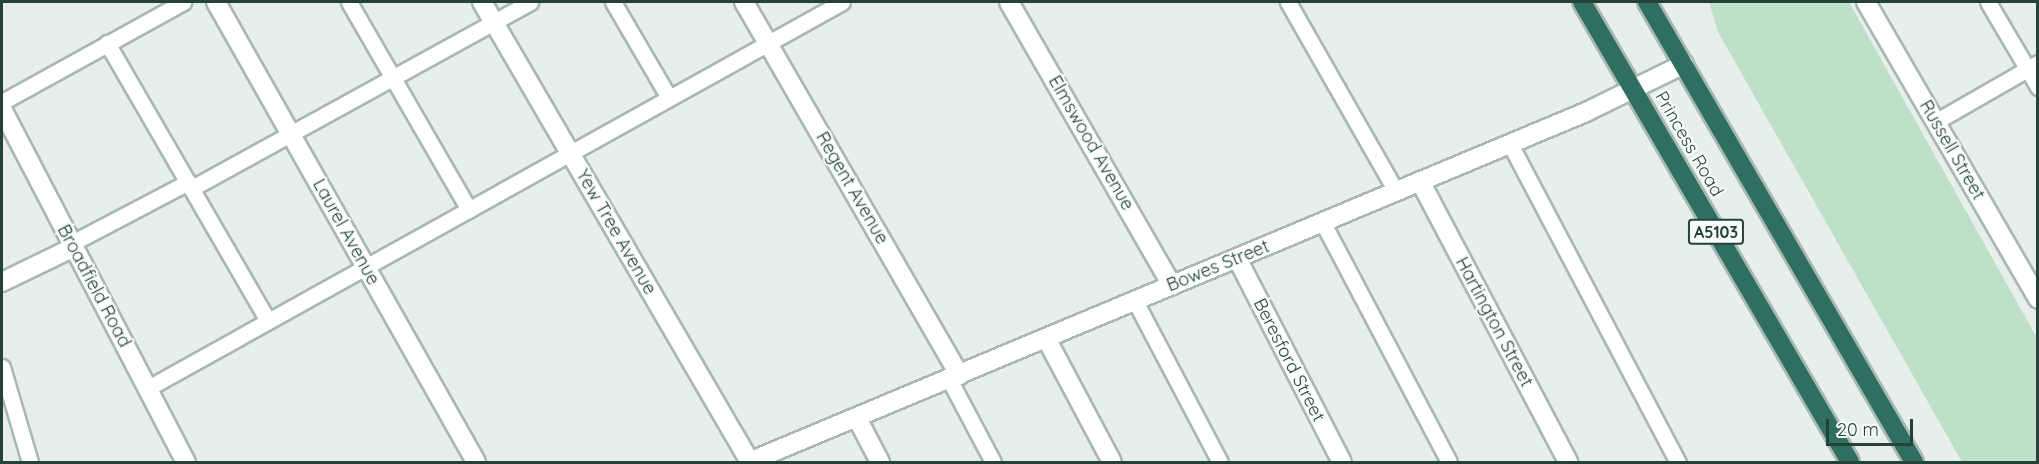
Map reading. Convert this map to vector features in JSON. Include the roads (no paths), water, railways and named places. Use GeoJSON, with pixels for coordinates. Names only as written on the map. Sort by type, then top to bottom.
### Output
{"type":"FeatureCollection","features":[{"type":"Feature","properties":{"kind":"highway","name":"Princess Road"},"geometry":{"type":"LineString","coordinates":[[1582,2],[1850,462]]}},
{"type":"Feature","properties":{"kind":"highway","name":"Princess Road"},"geometry":{"type":"LineString","coordinates":[[1647,2],[1914,462]]}},
{"type":"Feature","properties":{"kind":"highway"},"geometry":{"type":"LineString","coordinates":[[1891,423],[1921,462]]}},
{"type":"Feature","properties":{"kind":"street","name":"Laurel Avenue"},"geometry":{"type":"LineString","coordinates":[[216,2],[476,462]]}},
{"type":"Feature","properties":{"kind":"street","name":"Yew Tree Avenue"},"geometry":{"type":"LineString","coordinates":[[482,2],[750,462]]}},
{"type":"Feature","properties":{"kind":"street","name":"Regent Avenue"},"geometry":{"type":"LineString","coordinates":[[744,2],[954,377]]}},
{"type":"Feature","properties":{"kind":"street","name":"Elmswood Avenue"},"geometry":{"type":"LineString","coordinates":[[1009,2],[1172,285]]}},
{"type":"Feature","properties":{"kind":"street","name":"Russell Street"},"geometry":{"type":"LineString","coordinates":[[1866,2],[2037,299]]}},
{"type":"Feature","properties":{"kind":"street","name":"Bowes Street"},"geometry":{"type":"LineString","coordinates":[[750,462],[1634,92],[1684,64]]}},
{"type":"Feature","properties":{"kind":"street","name":"Broadfield Road"},"geometry":{"type":"LineString","coordinates":[[2,109],[186,462]]}},
{"type":"Feature","properties":{"kind":"street","name":"Hartington Street"},"geometry":{"type":"LineString","coordinates":[[1420,181],[1568,462]]}},
{"type":"Feature","properties":{"kind":"street"},"geometry":{"type":"LineString","coordinates":[[2,282],[73,245]]}},
{"type":"Feature","properties":{"kind":"street","name":"Beresford Street"},"geometry":{"type":"LineString","coordinates":[[1237,258],[1342,462]]}},
{"type":"Feature","properties":{"kind":"street"},"geometry":{"type":"LineString","coordinates":[[1046,338],[1112,462]]}},
{"type":"Feature","properties":{"kind":"street"},"geometry":{"type":"LineString","coordinates":[[856,418],[880,462]]}},
{"type":"Feature","properties":{"kind":"lane"},"geometry":{"type":"LineString","coordinates":[[2,102],[183,2]]}},
{"type":"Feature","properties":{"kind":"lane"},"geometry":{"type":"LineString","coordinates":[[349,2],[469,210]]}},
{"type":"Feature","properties":{"kind":"lane"},"geometry":{"type":"LineString","coordinates":[[73,245],[291,134],[530,2]]}},
{"type":"Feature","properties":{"kind":"lane"},"geometry":{"type":"LineString","coordinates":[[613,2],[669,98]]}},
{"type":"Feature","properties":{"kind":"lane"},"geometry":{"type":"LineString","coordinates":[[148,388],[842,2]]}},
{"type":"Feature","properties":{"kind":"lane"},"geometry":{"type":"LineString","coordinates":[[1288,2],[1396,191]]}},
{"type":"Feature","properties":{"kind":"lane"},"geometry":{"type":"LineString","coordinates":[[1988,2],[2032,66],[2037,87]]}},
{"type":"Feature","properties":{"kind":"lane"},"geometry":{"type":"LineString","coordinates":[[107,43],[268,321]]}},
{"type":"Feature","properties":{"kind":"lane"},"geometry":{"type":"LineString","coordinates":[[1935,122],[2032,66]]}},
{"type":"Feature","properties":{"kind":"lane"},"geometry":{"type":"LineString","coordinates":[[1510,144],[1678,462]]}},
{"type":"Feature","properties":{"kind":"lane"},"geometry":{"type":"LineString","coordinates":[[1323,223],[1449,462]]}},
{"type":"Feature","properties":{"kind":"lane"},"geometry":{"type":"LineString","coordinates":[[1135,301],[1220,462]]}},
{"type":"Feature","properties":{"kind":"lane"},"geometry":{"type":"LineString","coordinates":[[2,367],[30,462]]}},
{"type":"Feature","properties":{"kind":"lane"},"geometry":{"type":"LineString","coordinates":[[954,377],[993,462]]}}]}
